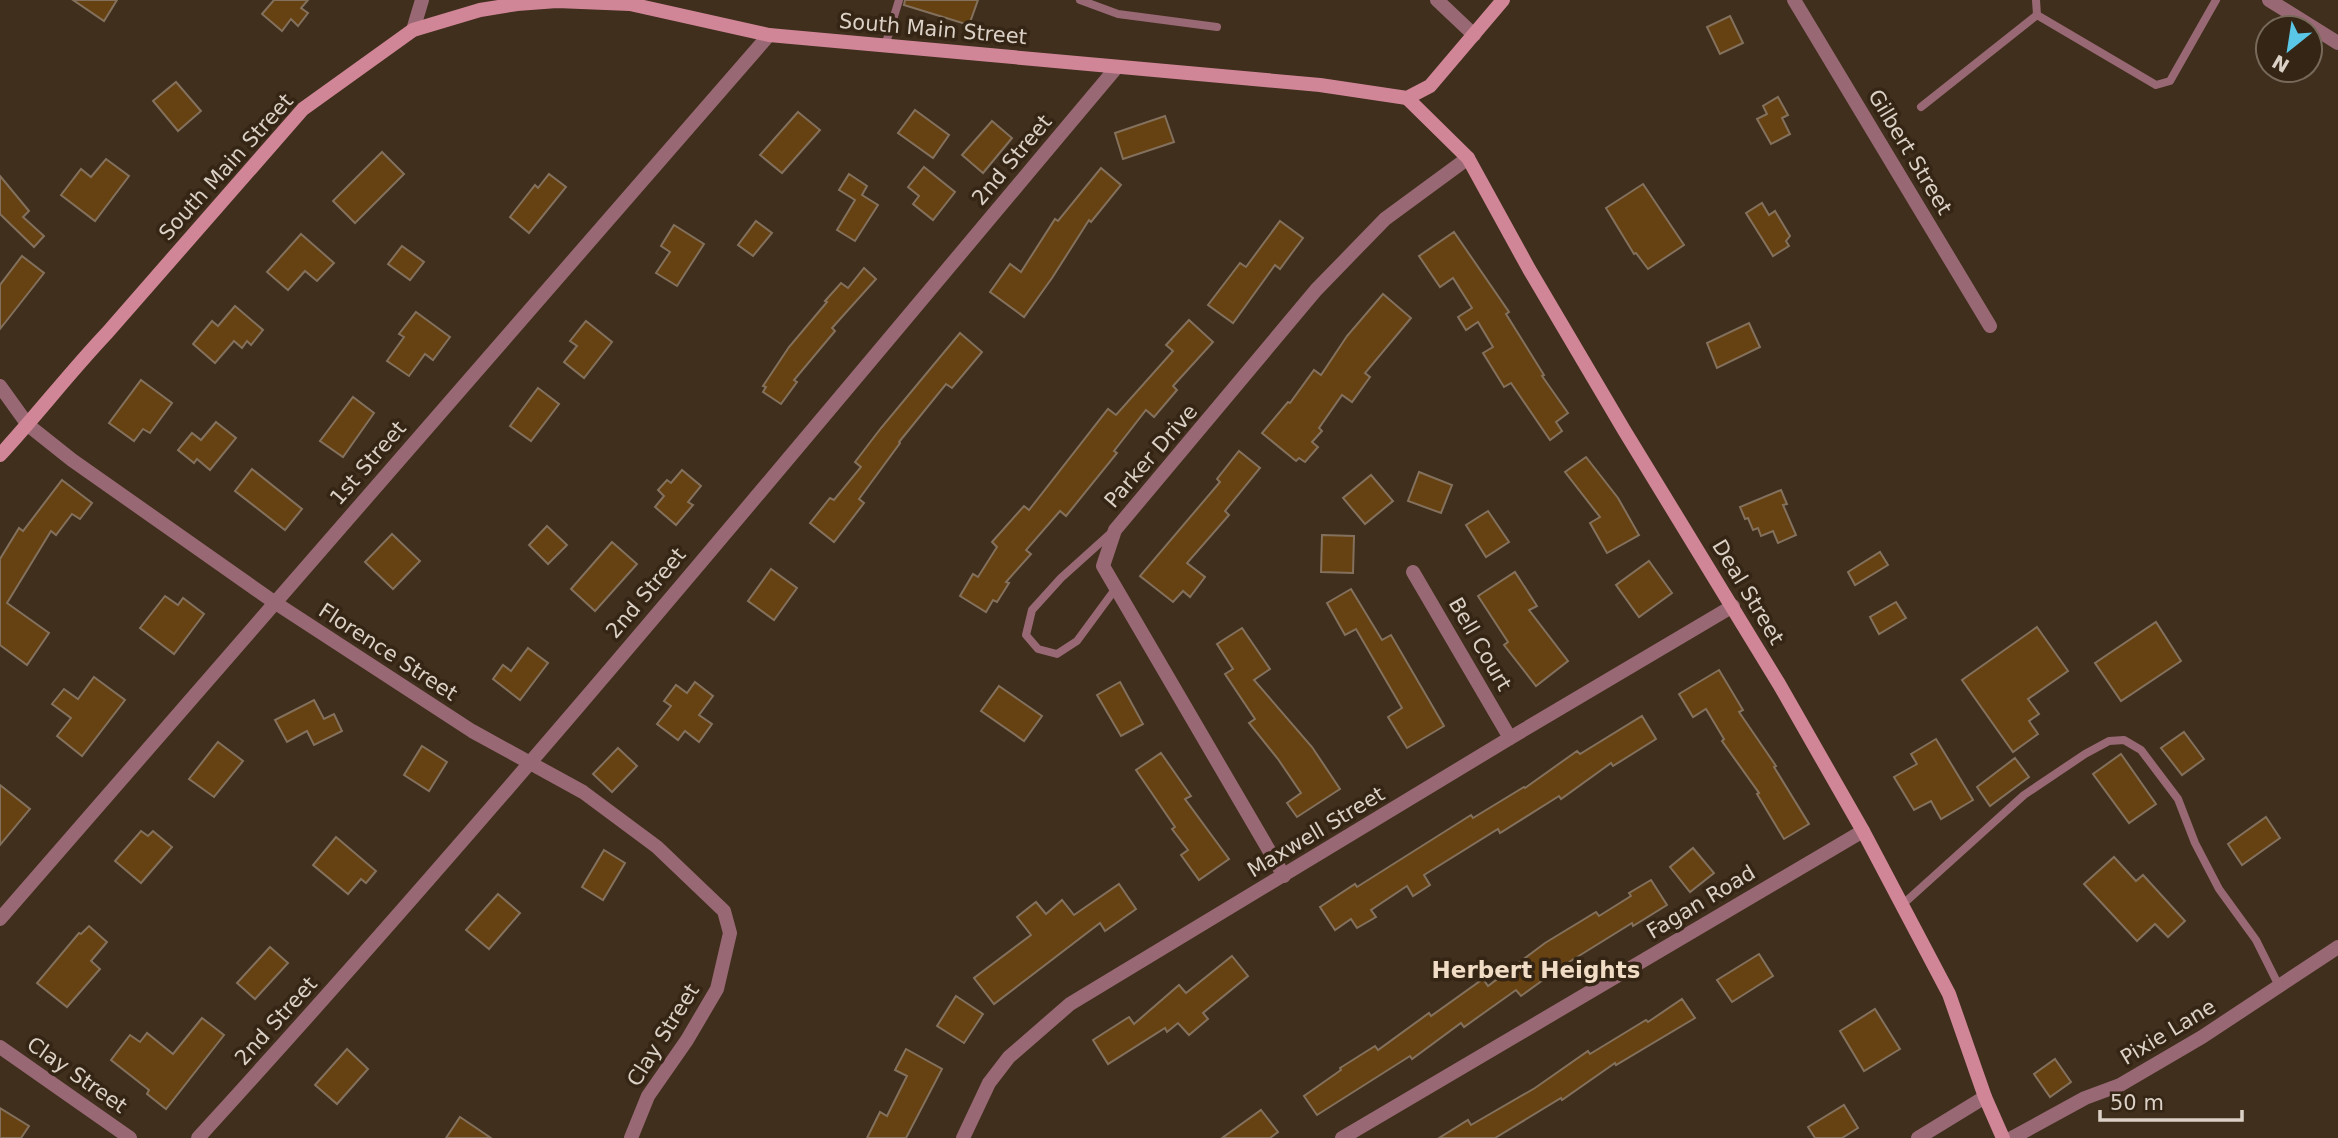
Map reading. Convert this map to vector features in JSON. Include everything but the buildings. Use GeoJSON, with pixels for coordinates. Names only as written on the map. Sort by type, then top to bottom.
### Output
{"type":"FeatureCollection","features":[{"type":"Feature","properties":{"kind":"street"},"geometry":{"type":"LineString","coordinates":[[413,30],[422,0]]}},
{"type":"Feature","properties":{"kind":"street"},"geometry":{"type":"LineString","coordinates":[[1437,0],[1474,35]]}},
{"type":"Feature","properties":{"kind":"street"},"geometry":{"type":"LineString","coordinates":[[1407,98],[1430,86],[1503,0]]}},
{"type":"Feature","properties":{"kind":"street","name":"Gilbert Street"},"geometry":{"type":"LineString","coordinates":[[1794,0],[1990,326]]}},
{"type":"Feature","properties":{"kind":"street"},"geometry":{"type":"LineString","coordinates":[[2269,0],[2338,43]]}},
{"type":"Feature","properties":{"kind":"street","name":"South Main Street"},"geometry":{"type":"LineString","coordinates":[[0,455],[303,109],[413,30],[480,10],[557,1],[630,4],[769,35],[1320,85],[1407,98]]}},
{"type":"Feature","properties":{"kind":"street","name":"1st Street"},"geometry":{"type":"LineString","coordinates":[[0,919],[769,35]]}},
{"type":"Feature","properties":{"kind":"street","name":"2nd Street"},"geometry":{"type":"LineString","coordinates":[[198,1138],[341,981],[531,762],[1117,67]]}},
{"type":"Feature","properties":{"kind":"street","name":"Deal Street"},"geometry":{"type":"LineString","coordinates":[[1407,98],[1468,158],[1529,269],[1733,606],[1863,831],[1949,995],[1985,1097],[2003,1138]]}},
{"type":"Feature","properties":{"kind":"street","name":"Parker Drive"},"geometry":{"type":"LineString","coordinates":[[1284,876],[1103,566],[1115,530],[1316,290],[1385,219],[1468,158]]}},
{"type":"Feature","properties":{"kind":"street","name":"Florence Street"},"geometry":{"type":"LineString","coordinates":[[0,386],[28,425],[72,460],[274,602],[472,731],[583,792],[657,847],[723,911]]}},
{"type":"Feature","properties":{"kind":"street","name":"Bell Court"},"geometry":{"type":"LineString","coordinates":[[1413,572],[1510,738]]}},
{"type":"Feature","properties":{"kind":"street","name":"Maxwell Street"},"geometry":{"type":"LineString","coordinates":[[963,1138],[989,1083],[1009,1057],[1070,1004],[1733,606]]}},
{"type":"Feature","properties":{"kind":"street","name":"Fagan Road"},"geometry":{"type":"LineString","coordinates":[[1342,1138],[1863,831]]}},
{"type":"Feature","properties":{"kind":"street","name":"Clay Street"},"geometry":{"type":"LineString","coordinates":[[631,1138],[648,1096],[718,989],[730,933],[723,911]]}},
{"type":"Feature","properties":{"kind":"street","name":"Pixie Lane"},"geometry":{"type":"LineString","coordinates":[[2012,1138],[2085,1098],[2120,1085],[2202,1037],[2338,947]]}},
{"type":"Feature","properties":{"kind":"street","name":"Clay Street"},"geometry":{"type":"LineString","coordinates":[[0,1046],[130,1138]]}},
{"type":"Feature","properties":{"kind":"street"},"geometry":{"type":"LineString","coordinates":[[1918,1138],[1985,1097]]}},
{"type":"Feature","properties":{"kind":"lane"},"geometry":{"type":"LineString","coordinates":[[884,46],[899,0]]}},
{"type":"Feature","properties":{"kind":"lane"},"geometry":{"type":"LineString","coordinates":[[1080,0],[1118,14],[1217,27]]}},
{"type":"Feature","properties":{"kind":"lane"},"geometry":{"type":"LineString","coordinates":[[2036,0],[2037,15]]}},
{"type":"Feature","properties":{"kind":"lane"},"geometry":{"type":"LineString","coordinates":[[2037,15],[2156,85],[2170,81],[2217,0]]}},
{"type":"Feature","properties":{"kind":"lane"},"geometry":{"type":"LineString","coordinates":[[1921,107],[2037,15]]}},
{"type":"Feature","properties":{"kind":"lane"},"geometry":{"type":"LineString","coordinates":[[1115,530],[1061,578],[1032,610],[1026,635],[1038,649],[1057,654],[1077,641],[1115,588]]}},
{"type":"Feature","properties":{"kind":"lane"},"geometry":{"type":"LineString","coordinates":[[1902,905],[2024,795],[2085,754],[2109,741],[2124,740],[2141,750],[2178,799],[2195,843],[2219,889],[2256,940],[2279,986]]}},
{"type":"Feature","properties":{"kind":"district","name":"Herbert Heights"},"geometry":{"type":"Point","coordinates":[1536,970]}}]}
